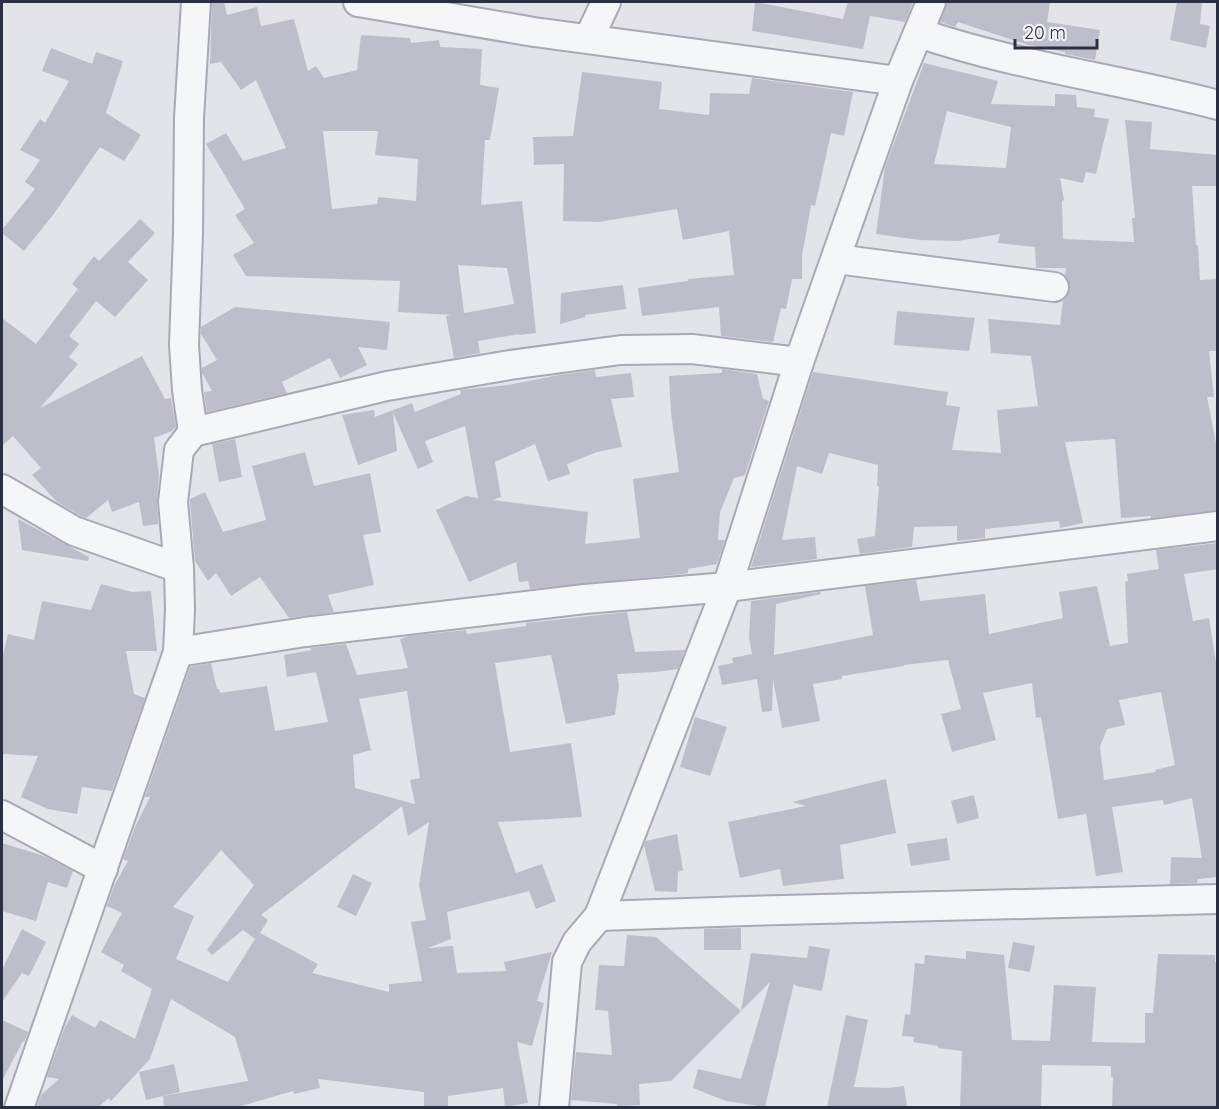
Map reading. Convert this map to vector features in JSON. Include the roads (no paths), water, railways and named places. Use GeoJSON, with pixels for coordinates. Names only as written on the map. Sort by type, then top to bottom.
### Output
{"type":"FeatureCollection","features":[{"type":"Feature","properties":{"kind":"street"},"geometry":{"type":"LineString","coordinates":[[194,432],[187,390],[184,345],[189,118],[196,2]]}},
{"type":"Feature","properties":{"kind":"street"},"geometry":{"type":"LineString","coordinates":[[358,2],[534,32],[898,81]]}},
{"type":"Feature","properties":{"kind":"street"},"geometry":{"type":"LineString","coordinates":[[589,38],[606,2]]}},
{"type":"Feature","properties":{"kind":"street"},"geometry":{"type":"LineString","coordinates":[[554,1107],[567,962],[577,942],[599,916],[727,587],[799,362],[898,81],[931,2]]}},
{"type":"Feature","properties":{"kind":"street"},"geometry":{"type":"LineString","coordinates":[[918,33],[981,51],[1214,96]]}},
{"type":"Feature","properties":{"kind":"street"},"geometry":{"type":"LineString","coordinates":[[837,259],[1054,287]]}},
{"type":"Feature","properties":{"kind":"street"},"geometry":{"type":"LineString","coordinates":[[19,1107],[178,652],[179,568],[173,502],[179,450],[194,432],[387,386],[510,364],[621,350],[692,348],[799,362]]}},
{"type":"Feature","properties":{"kind":"street"},"geometry":{"type":"LineString","coordinates":[[2,489],[74,531],[179,568]]}},
{"type":"Feature","properties":{"kind":"street"},"geometry":{"type":"LineString","coordinates":[[178,652],[305,632],[585,599],[727,587],[1218,526]]}},
{"type":"Feature","properties":{"kind":"street"},"geometry":{"type":"LineString","coordinates":[[2,814],[103,869]]}},
{"type":"Feature","properties":{"kind":"street"},"geometry":{"type":"LineString","coordinates":[[599,916],[1218,899]]}}]}
